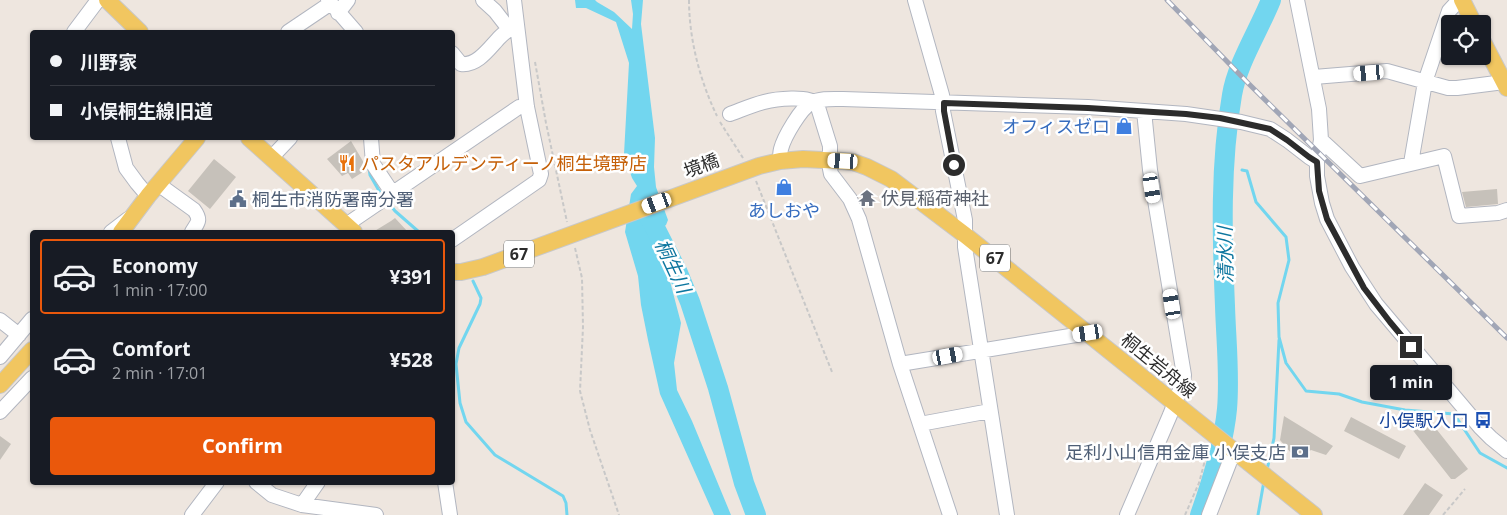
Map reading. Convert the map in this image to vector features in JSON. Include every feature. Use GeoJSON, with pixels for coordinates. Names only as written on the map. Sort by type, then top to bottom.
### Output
{"type":"FeatureCollection","features":[{"type":"Feature","properties":{"kind":"main road"},"geometry":{"type":"LineString","coordinates":[[107,0],[138,30]]}},
{"type":"Feature","properties":{"kind":"main road"},"geometry":{"type":"LineString","coordinates":[[1461,0],[1469,15]]}},
{"type":"Feature","properties":{"kind":"main road"},"geometry":{"type":"LineString","coordinates":[[1491,57],[1506,85]]}},
{"type":"Feature","properties":{"kind":"main road"},"geometry":{"type":"LineString","coordinates":[[122,230],[195,140]]}},
{"type":"Feature","properties":{"kind":"main road"},"geometry":{"type":"LineString","coordinates":[[251,140],[350,229]]}},
{"type":"Feature","properties":{"kind":"main road","name":"桐生岩舟線"},"geometry":{"type":"LineString","coordinates":[[750,171],[780,161],[803,159],[853,162],[891,179],[965,235],[1212,434]]}},
{"type":"Feature","properties":{"kind":"main road","name":"境橋"},"geometry":{"type":"LineString","coordinates":[[455,272],[483,267],[584,229],[750,171]]}},
{"type":"Feature","properties":{"kind":"main road"},"geometry":{"type":"LineString","coordinates":[[0,385],[30,352]]}},
{"type":"Feature","properties":{"kind":"main road","name":"67"},"geometry":{"type":"LineString","coordinates":[[1212,434],[1314,515]]}},
{"type":"Feature","properties":{"kind":"street"},"geometry":{"type":"LineString","coordinates":[[76,30],[98,0]]}},
{"type":"Feature","properties":{"kind":"street"},"geometry":{"type":"LineString","coordinates":[[291,30],[332,5],[348,0]]}},
{"type":"Feature","properties":{"kind":"street"},"geometry":{"type":"LineString","coordinates":[[483,0],[513,27]]}},
{"type":"Feature","properties":{"kind":"street"},"geometry":{"type":"LineString","coordinates":[[455,238],[539,180],[541,174],[513,27],[514,0]]}},
{"type":"Feature","properties":{"kind":"street"},"geometry":{"type":"LineString","coordinates":[[915,0],[944,103],[965,220],[965,247],[1007,515]]}},
{"type":"Feature","properties":{"kind":"street"},"geometry":{"type":"LineString","coordinates":[[1297,0],[1319,109],[1321,140],[1317,162],[1319,191],[1327,219],[1364,288],[1390,322],[1480,427],[1507,451]]}},
{"type":"Feature","properties":{"kind":"street"},"geometry":{"type":"LineString","coordinates":[[1411,163],[1425,82],[1448,11],[1461,0]]}},
{"type":"Feature","properties":{"kind":"street"},"geometry":{"type":"LineString","coordinates":[[332,5],[354,30]]}},
{"type":"Feature","properties":{"kind":"street"},"geometry":{"type":"LineString","coordinates":[[455,57],[461,64],[470,63],[485,53],[501,36],[513,27]]}},
{"type":"Feature","properties":{"kind":"street"},"geometry":{"type":"LineString","coordinates":[[1314,77],[1387,71],[1448,88],[1506,85]]}},
{"type":"Feature","properties":{"kind":"street"},"geometry":{"type":"LineString","coordinates":[[730,114],[777,99],[814,101],[843,99],[1088,108],[1186,114],[1220,118],[1270,129],[1317,162]]}},
{"type":"Feature","properties":{"kind":"street"},"geometry":{"type":"LineString","coordinates":[[814,101],[818,107],[830,146],[831,174],[850,199],[859,219],[900,364],[950,515]]}},
{"type":"Feature","properties":{"kind":"street"},"geometry":{"type":"LineString","coordinates":[[780,161],[782,146],[790,131],[803,111],[814,101]]}},
{"type":"Feature","properties":{"kind":"street"},"geometry":{"type":"LineString","coordinates":[[350,229],[392,194],[519,107],[527,107]]}},
{"type":"Feature","properties":{"kind":"street"},"geometry":{"type":"LineString","coordinates":[[1127,515],[1183,382],[1184,375],[1150,170],[1144,111]]}},
{"type":"Feature","properties":{"kind":"street"},"geometry":{"type":"LineString","coordinates":[[119,140],[126,168],[137,183],[194,210],[199,222],[193,230]]}},
{"type":"Feature","properties":{"kind":"street"},"geometry":{"type":"LineString","coordinates":[[271,158],[288,140]]}},
{"type":"Feature","properties":{"kind":"street"},"geometry":{"type":"LineString","coordinates":[[1321,140],[1360,176],[1444,156],[1459,216],[1498,213],[1507,210]]}},
{"type":"Feature","properties":{"kind":"street"},"geometry":{"type":"LineString","coordinates":[[371,143],[373,164],[392,194]]}},
{"type":"Feature","properties":{"kind":"street"},"geometry":{"type":"LineString","coordinates":[[114,230],[133,215]]}},
{"type":"Feature","properties":{"kind":"street"},"geometry":{"type":"LineString","coordinates":[[129,230],[133,215]]}},
{"type":"Feature","properties":{"kind":"street"},"geometry":{"type":"LineString","coordinates":[[0,320],[19,335]]}},
{"type":"Feature","properties":{"kind":"street"},"geometry":{"type":"LineString","coordinates":[[0,357],[30,322]]}},
{"type":"Feature","properties":{"kind":"street"},"geometry":{"type":"LineString","coordinates":[[900,364],[1088,333]]}},
{"type":"Feature","properties":{"kind":"street"},"geometry":{"type":"LineString","coordinates":[[0,412],[30,380]]}},
{"type":"Feature","properties":{"kind":"street"},"geometry":{"type":"LineString","coordinates":[[920,424],[990,411]]}},
{"type":"Feature","properties":{"kind":"street"},"geometry":{"type":"LineString","coordinates":[[1209,515],[1233,451]]}},
{"type":"Feature","properties":{"kind":"street"},"geometry":{"type":"LineString","coordinates":[[192,515],[214,485]]}},
{"type":"Feature","properties":{"kind":"street"},"geometry":{"type":"LineString","coordinates":[[260,485],[272,495],[302,505],[376,515]]}},
{"type":"Feature","properties":{"kind":"street"},"geometry":{"type":"LineString","coordinates":[[302,505],[316,485]]}},
{"type":"Feature","properties":{"kind":"street"},"geometry":{"type":"LineString","coordinates":[[445,485],[450,515]]}},
{"type":"Feature","properties":{"kind":"path"},"geometry":{"type":"LineString","coordinates":[[689,0],[692,42],[712,107],[724,131],[756,180],[832,372]]}},
{"type":"Feature","properties":{"kind":"path"},"geometry":{"type":"LineString","coordinates":[[534,57],[568,226]]}},
{"type":"Feature","properties":{"kind":"path"},"geometry":{"type":"LineString","coordinates":[[573,241],[582,278],[583,327],[580,391],[590,430],[619,515]]}},
{"type":"Feature","properties":{"kind":"path"},"geometry":{"type":"LineString","coordinates":[[1185,515],[1199,483],[1212,434]]}},
{"type":"Feature","properties":{"kind":"path"},"geometry":{"type":"LineString","coordinates":[[1444,515],[1465,489]]}},
{"type":"Feature","properties":{"kind":"water"},"geometry":{"type":"Polygon","coordinates":[[[575,0],[595,0],[614,12],[632,29],[633,14],[631,0],[643,0],[641,24],[655,138],[654,167],[656,187],[668,220],[666,225],[659,230],[662,251],[681,323],[674,363],[677,390],[731,515],[714,515],[660,394],[641,305],[638,276],[625,232],[631,194],[637,186],[632,178],[624,154],[629,63],[616,22],[586,8],[576,8],[575,0]]]}},
{"type":"Feature","properties":{"kind":"building"},"geometry":{"type":"Polygon","coordinates":[[[351,141],[366,170],[352,179],[348,173],[342,176],[327,159],[351,141]]]}},
{"type":"Feature","properties":{"kind":"building"},"geometry":{"type":"Polygon","coordinates":[[[214,159],[236,177],[210,209],[188,191],[214,159]]]}},
{"type":"Feature","properties":{"kind":"building"},"geometry":{"type":"Polygon","coordinates":[[[1497,189],[1498,204],[1466,207],[1462,192],[1497,189]]]}},
{"type":"Feature","properties":{"kind":"building"},"geometry":{"type":"Polygon","coordinates":[[[395,218],[406,230],[376,230],[395,218]]]}},
{"type":"Feature","properties":{"kind":"building"},"geometry":{"type":"Polygon","coordinates":[[[1284,416],[1333,446],[1326,455],[1311,450],[1297,460],[1280,440],[1284,416]]]}},
{"type":"Feature","properties":{"kind":"building"},"geometry":{"type":"Polygon","coordinates":[[[1426,416],[1468,469],[1455,479],[1451,479],[1411,428],[1426,416]]]}},
{"type":"Feature","properties":{"kind":"building"},"geometry":{"type":"Polygon","coordinates":[[[1351,417],[1406,446],[1399,459],[1344,431],[1351,417]]]}},
{"type":"Feature","properties":{"kind":"building"},"geometry":{"type":"Polygon","coordinates":[[[0,436],[11,444],[0,460],[0,436]]]}},
{"type":"Feature","properties":{"kind":"building"},"geometry":{"type":"Polygon","coordinates":[[[1425,483],[1443,495],[1429,515],[1403,515],[1425,483]]]}},
{"type":"Feature","properties":{"kind":"waterway","name":"清水川"},"geometry":{"type":"LineString","coordinates":[[1200,515],[1223,435],[1228,396],[1223,227],[1225,147],[1228,121],[1232,95],[1239,71],[1271,0]]}},
{"type":"Feature","properties":{"kind":"waterway"},"geometry":{"type":"LineString","coordinates":[[369,168],[370,175],[382,196]]}},
{"type":"Feature","properties":{"kind":"waterway"},"geometry":{"type":"LineString","coordinates":[[1242,170],[1247,171],[1256,202],[1286,237],[1289,260],[1278,303],[1279,337],[1286,363],[1306,391],[1339,394],[1362,402],[1405,410],[1454,414],[1480,453],[1507,468]]}},
{"type":"Feature","properties":{"kind":"waterway"},"geometry":{"type":"LineString","coordinates":[[388,202],[395,211],[417,230]]}},
{"type":"Feature","properties":{"kind":"waterway","name":"桐生川"},"geometry":{"type":"LineString","coordinates":[[648,214],[678,273],[690,302],[718,388],[744,483],[756,515]]}},
{"type":"Feature","properties":{"kind":"waterway"},"geometry":{"type":"LineString","coordinates":[[473,281],[481,298],[480,304],[459,348],[456,364],[460,403],[466,422],[495,455],[563,496],[567,515]]}},
{"type":"Feature","properties":{"kind":"waterway"},"geometry":{"type":"LineString","coordinates":[[1267,470],[1274,438],[1279,340]]}},
{"type":"Feature","properties":{"kind":"waterway"},"geometry":{"type":"LineString","coordinates":[[1258,515],[1264,481]]}},
{"type":"Feature","properties":{"kind":"railway"},"geometry":{"type":"LineString","coordinates":[[1167,0],[1249,84],[1507,338]]}},
{"type":"Feature","properties":{"kind":"place","name":"オフィスゼロ"},"geometry":{"type":"Point","coordinates":[1124,126]}},
{"type":"Feature","properties":{"kind":"place","name":"パスタアルデンティーノ桐生境野店"},"geometry":{"type":"Point","coordinates":[347,163]}},
{"type":"Feature","properties":{"kind":"place","name":"あしおや"},"geometry":{"type":"Point","coordinates":[784,187]}},
{"type":"Feature","properties":{"kind":"place","name":"伏見稲荷神社"},"geometry":{"type":"Point","coordinates":[867,198]}},
{"type":"Feature","properties":{"kind":"place","name":"桐生市消防署南分署"},"geometry":{"type":"Point","coordinates":[238,199]}},
{"type":"Feature","properties":{"kind":"place","name":"小俣駅入口"},"geometry":{"type":"Point","coordinates":[1483,420]}},
{"type":"Feature","properties":{"kind":"place","name":"足利小山信用金庫 小俣支店"},"geometry":{"type":"Point","coordinates":[1300,452]}},
{"type":"Feature","properties":{"kind":"route"},"geometry":{"type":"LineString","coordinates":[[954,165],[944,103],[1088,108],[1186,114],[1241,122],[1270,129],[1317,162],[1319,191],[1327,219],[1364,288],[1411,347]]}}]}
